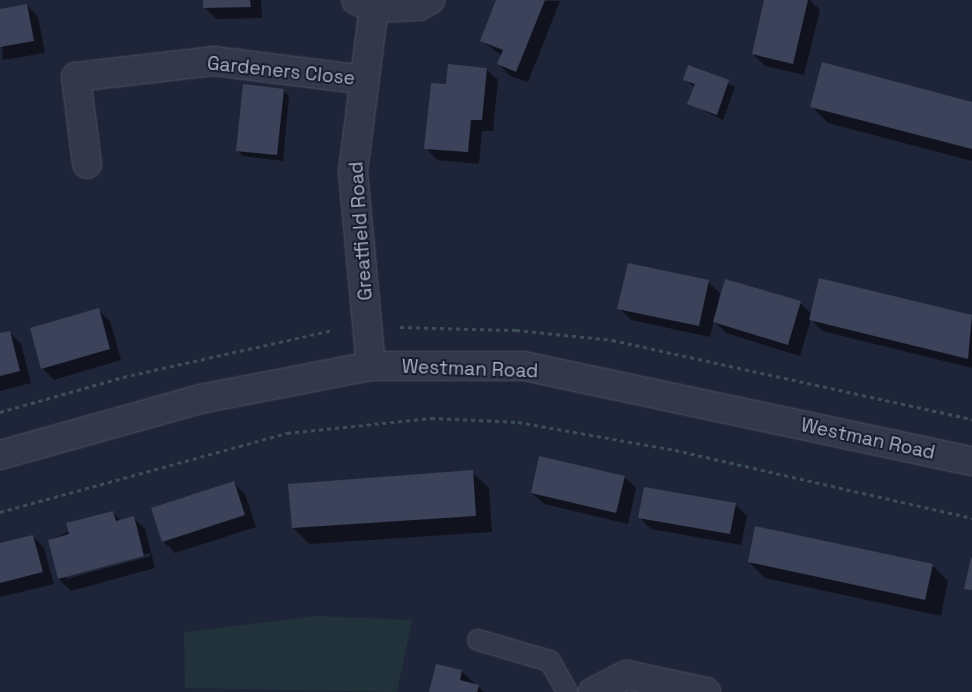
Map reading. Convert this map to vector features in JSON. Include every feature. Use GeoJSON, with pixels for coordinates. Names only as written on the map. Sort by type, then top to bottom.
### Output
{"type":"FeatureCollection","features":[{"type":"Feature","properties":{"kind":"street","name":"Greatfield Road"},"geometry":{"type":"LineString","coordinates":[[371,366],[353,171],[364,80],[365,4],[419,6],[430,0]]}},
{"type":"Feature","properties":{"kind":"street","name":"Gardeners Close"},"geometry":{"type":"LineString","coordinates":[[87,164],[76,77],[214,61],[364,80]]}},
{"type":"Feature","properties":{"kind":"street","name":"Westman Road"},"geometry":{"type":"LineString","coordinates":[[0,455],[200,399],[371,366],[524,366],[972,461]]}},
{"type":"Feature","properties":{"kind":"street"},"geometry":{"type":"LineString","coordinates":[[593,692],[626,675],[706,692]]}},
{"type":"Feature","properties":{"kind":"lane"},"geometry":{"type":"LineString","coordinates":[[478,640],[550,661],[567,692]]}},
{"type":"Feature","properties":{"kind":"path"},"geometry":{"type":"LineString","coordinates":[[0,512],[287,433],[431,418],[518,422],[675,450],[972,518]]}},
{"type":"Feature","properties":{"kind":"shaded area"},"geometry":{"type":"Polygon","coordinates":[[[318,616],[412,620],[397,692],[185,688],[184,632],[318,616]]]}},
{"type":"Feature","properties":{"kind":"building"},"geometry":{"type":"Polygon","coordinates":[[[203,0],[250,0],[251,7],[203,8],[203,0]]]}},
{"type":"Feature","properties":{"kind":"building"},"geometry":{"type":"Polygon","coordinates":[[[496,0],[545,0],[516,72],[497,64],[503,50],[480,41],[496,0]]]}},
{"type":"Feature","properties":{"kind":"building"},"geometry":{"type":"Polygon","coordinates":[[[764,0],[808,0],[793,64],[752,54],[764,0]]]}},
{"type":"Feature","properties":{"kind":"building"},"geometry":{"type":"Polygon","coordinates":[[[27,4],[34,41],[0,47],[0,9],[27,4]]]}},
{"type":"Feature","properties":{"kind":"building"},"geometry":{"type":"Polygon","coordinates":[[[822,62],[972,102],[972,149],[810,107],[822,62]]]}},
{"type":"Feature","properties":{"kind":"building"},"geometry":{"type":"Polygon","coordinates":[[[448,64],[487,68],[482,120],[471,120],[468,152],[424,149],[431,83],[446,84],[448,64]]]}},
{"type":"Feature","properties":{"kind":"building"},"geometry":{"type":"Polygon","coordinates":[[[688,65],[729,80],[717,115],[687,104],[695,84],[683,80],[688,65]]]}},
{"type":"Feature","properties":{"kind":"building"},"geometry":{"type":"Polygon","coordinates":[[[243,84],[284,89],[277,155],[236,151],[243,84]]]}},
{"type":"Feature","properties":{"kind":"building"},"geometry":{"type":"Polygon","coordinates":[[[628,263],[709,280],[699,326],[617,309],[628,263]]]}},
{"type":"Feature","properties":{"kind":"building"},"geometry":{"type":"Polygon","coordinates":[[[819,278],[972,315],[968,359],[809,320],[819,278]]]}},
{"type":"Feature","properties":{"kind":"building"},"geometry":{"type":"Polygon","coordinates":[[[725,279],[801,301],[788,345],[713,322],[725,279]]]}},
{"type":"Feature","properties":{"kind":"building"},"geometry":{"type":"Polygon","coordinates":[[[99,308],[110,349],[41,369],[30,328],[99,308]]]}},
{"type":"Feature","properties":{"kind":"building"},"geometry":{"type":"Polygon","coordinates":[[[10,331],[20,371],[0,376],[0,333],[10,331]]]}},
{"type":"Feature","properties":{"kind":"building"},"geometry":{"type":"Polygon","coordinates":[[[539,456],[625,476],[616,513],[531,493],[539,456]]]}},
{"type":"Feature","properties":{"kind":"building"},"geometry":{"type":"Polygon","coordinates":[[[473,470],[476,516],[292,528],[288,484],[473,470]]]}},
{"type":"Feature","properties":{"kind":"building"},"geometry":{"type":"Polygon","coordinates":[[[234,481],[245,515],[162,542],[151,508],[234,481]]]}},
{"type":"Feature","properties":{"kind":"building"},"geometry":{"type":"Polygon","coordinates":[[[644,487],[736,503],[730,534],[638,518],[644,487]]]}},
{"type":"Feature","properties":{"kind":"building"},"geometry":{"type":"Polygon","coordinates":[[[113,511],[116,521],[134,516],[144,556],[58,579],[48,540],[69,534],[66,523],[113,511]]]}},
{"type":"Feature","properties":{"kind":"building"},"geometry":{"type":"Polygon","coordinates":[[[755,526],[933,564],[925,600],[748,562],[755,526]]]}},
{"type":"Feature","properties":{"kind":"building"},"geometry":{"type":"Polygon","coordinates":[[[33,535],[43,572],[0,583],[0,543],[33,535]]]}},
{"type":"Feature","properties":{"kind":"building"},"geometry":{"type":"Polygon","coordinates":[[[972,558],[972,590],[964,589],[972,558]]]}},
{"type":"Feature","properties":{"kind":"building"},"geometry":{"type":"Polygon","coordinates":[[[436,664],[462,670],[460,680],[479,685],[477,692],[429,692],[436,664]]]}}]}
